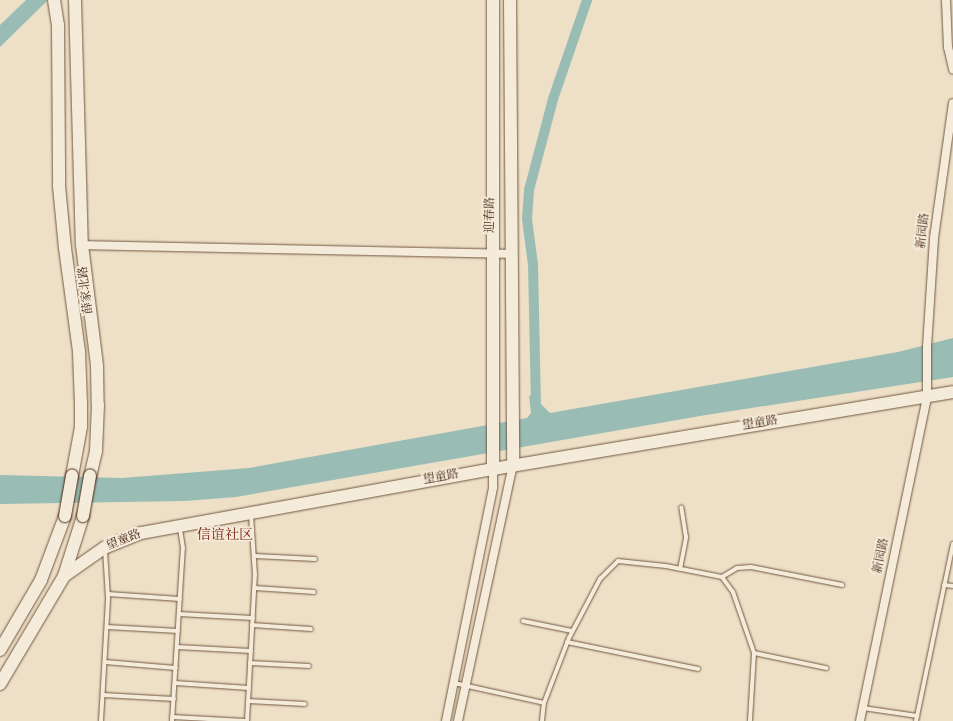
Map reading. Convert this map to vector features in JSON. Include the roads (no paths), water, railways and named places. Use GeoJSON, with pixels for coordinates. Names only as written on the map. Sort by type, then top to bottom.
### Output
{"type":"FeatureCollection","features":[{"type":"Feature","properties":{"kind":"main road","name":"薛家北路"},"geometry":{"type":"LineString","coordinates":[[64,576],[82,516],[96,451],[97,374],[82,245],[75,0]]}},
{"type":"Feature","properties":{"kind":"main road","name":"迎春路"},"geometry":{"type":"LineString","coordinates":[[493,0],[491,252],[493,469]]}},
{"type":"Feature","properties":{"kind":"main road","name":"迎春路"},"geometry":{"type":"LineString","coordinates":[[510,0],[513,465]]}},
{"type":"Feature","properties":{"kind":"main road","name":"薛家北路"},"geometry":{"type":"LineString","coordinates":[[0,650],[41,580],[52,556],[65,516],[80,427],[81,404],[79,352],[65,248],[60,186],[58,24],[55,2]]}},
{"type":"Feature","properties":{"kind":"main road","name":"望童路"},"geometry":{"type":"LineString","coordinates":[[0,684],[64,576],[104,548],[142,533],[250,512],[926,391],[953,392]]}},
{"type":"Feature","properties":{"kind":"street"},"geometry":{"type":"LineString","coordinates":[[946,0],[948,47],[953,69]]}},
{"type":"Feature","properties":{"kind":"street","name":"新园路"},"geometry":{"type":"LineString","coordinates":[[860,721],[926,391],[926,347],[934,238],[953,103]]}},
{"type":"Feature","properties":{"kind":"street"},"geometry":{"type":"LineString","coordinates":[[82,245],[491,252],[512,254]]}},
{"type":"Feature","properties":{"kind":"street"},"geometry":{"type":"LineString","coordinates":[[458,721],[513,465]]}},
{"type":"Feature","properties":{"kind":"street"},"geometry":{"type":"LineString","coordinates":[[446,721],[493,487],[493,469]]}},
{"type":"Feature","properties":{"kind":"lane"},"geometry":{"type":"LineString","coordinates":[[680,569],[686,537],[681,507]]}},
{"type":"Feature","properties":{"kind":"lane"},"geometry":{"type":"LineString","coordinates":[[180,526],[183,548],[172,719],[246,721],[255,588],[255,556],[250,512]]}},
{"type":"Feature","properties":{"kind":"lane"},"geometry":{"type":"LineString","coordinates":[[916,721],[953,544]]}},
{"type":"Feature","properties":{"kind":"lane"},"geometry":{"type":"LineString","coordinates":[[101,721],[108,594],[104,548]]}},
{"type":"Feature","properties":{"kind":"lane"},"geometry":{"type":"LineString","coordinates":[[255,556],[315,559]]}},
{"type":"Feature","properties":{"kind":"lane"},"geometry":{"type":"LineString","coordinates":[[542,721],[544,703],[572,631],[600,580],[618,561],[680,569],[722,577],[737,568],[752,567],[842,585]]}},
{"type":"Feature","properties":{"kind":"lane"},"geometry":{"type":"LineString","coordinates":[[722,577],[733,592],[754,653],[750,721]]}},
{"type":"Feature","properties":{"kind":"lane"},"geometry":{"type":"LineString","coordinates":[[944,585],[953,586]]}},
{"type":"Feature","properties":{"kind":"lane"},"geometry":{"type":"LineString","coordinates":[[255,588],[314,592]]}},
{"type":"Feature","properties":{"kind":"lane"},"geometry":{"type":"LineString","coordinates":[[108,594],[180,599]]}},
{"type":"Feature","properties":{"kind":"lane"},"geometry":{"type":"LineString","coordinates":[[179,614],[253,618]]}},
{"type":"Feature","properties":{"kind":"lane"},"geometry":{"type":"LineString","coordinates":[[523,621],[572,631]]}},
{"type":"Feature","properties":{"kind":"lane"},"geometry":{"type":"LineString","coordinates":[[252,625],[311,629]]}},
{"type":"Feature","properties":{"kind":"lane"},"geometry":{"type":"LineString","coordinates":[[107,627],[178,631]]}},
{"type":"Feature","properties":{"kind":"lane"},"geometry":{"type":"LineString","coordinates":[[567,642],[698,669]]}},
{"type":"Feature","properties":{"kind":"lane"},"geometry":{"type":"LineString","coordinates":[[177,647],[251,651]]}},
{"type":"Feature","properties":{"kind":"lane"},"geometry":{"type":"LineString","coordinates":[[754,653],[826,668]]}},
{"type":"Feature","properties":{"kind":"lane"},"geometry":{"type":"LineString","coordinates":[[105,662],[176,668]]}},
{"type":"Feature","properties":{"kind":"lane"},"geometry":{"type":"LineString","coordinates":[[250,663],[309,666]]}},
{"type":"Feature","properties":{"kind":"lane"},"geometry":{"type":"LineString","coordinates":[[175,683],[249,688]]}},
{"type":"Feature","properties":{"kind":"lane"},"geometry":{"type":"LineString","coordinates":[[454,683],[544,703]]}},
{"type":"Feature","properties":{"kind":"lane"},"geometry":{"type":"LineString","coordinates":[[103,695],[174,699]]}},
{"type":"Feature","properties":{"kind":"lane"},"geometry":{"type":"LineString","coordinates":[[248,701],[305,704]]}},
{"type":"Feature","properties":{"kind":"lane"},"geometry":{"type":"LineString","coordinates":[[863,708],[917,716]]}},
{"type":"Feature","properties":{"kind":"water"},"geometry":{"type":"Polygon","coordinates":[[[26,0],[48,0],[0,47],[0,25],[26,0]]]}},
{"type":"Feature","properties":{"kind":"water"},"geometry":{"type":"Polygon","coordinates":[[[953,338],[953,377],[706,415],[236,497],[185,501],[0,504],[0,475],[122,478],[249,468],[527,418],[531,413],[529,396],[540,393],[540,403],[550,413],[898,352],[953,338]]]}},
{"type":"Feature","properties":{"kind":"waterway"},"geometry":{"type":"LineString","coordinates":[[536,407],[533,265],[527,219],[529,190],[553,99],[587,0]]}},
{"type":"Feature","properties":{"kind":"district","name":"信谊社区"},"geometry":{"type":"Point","coordinates":[225,536]}}]}
